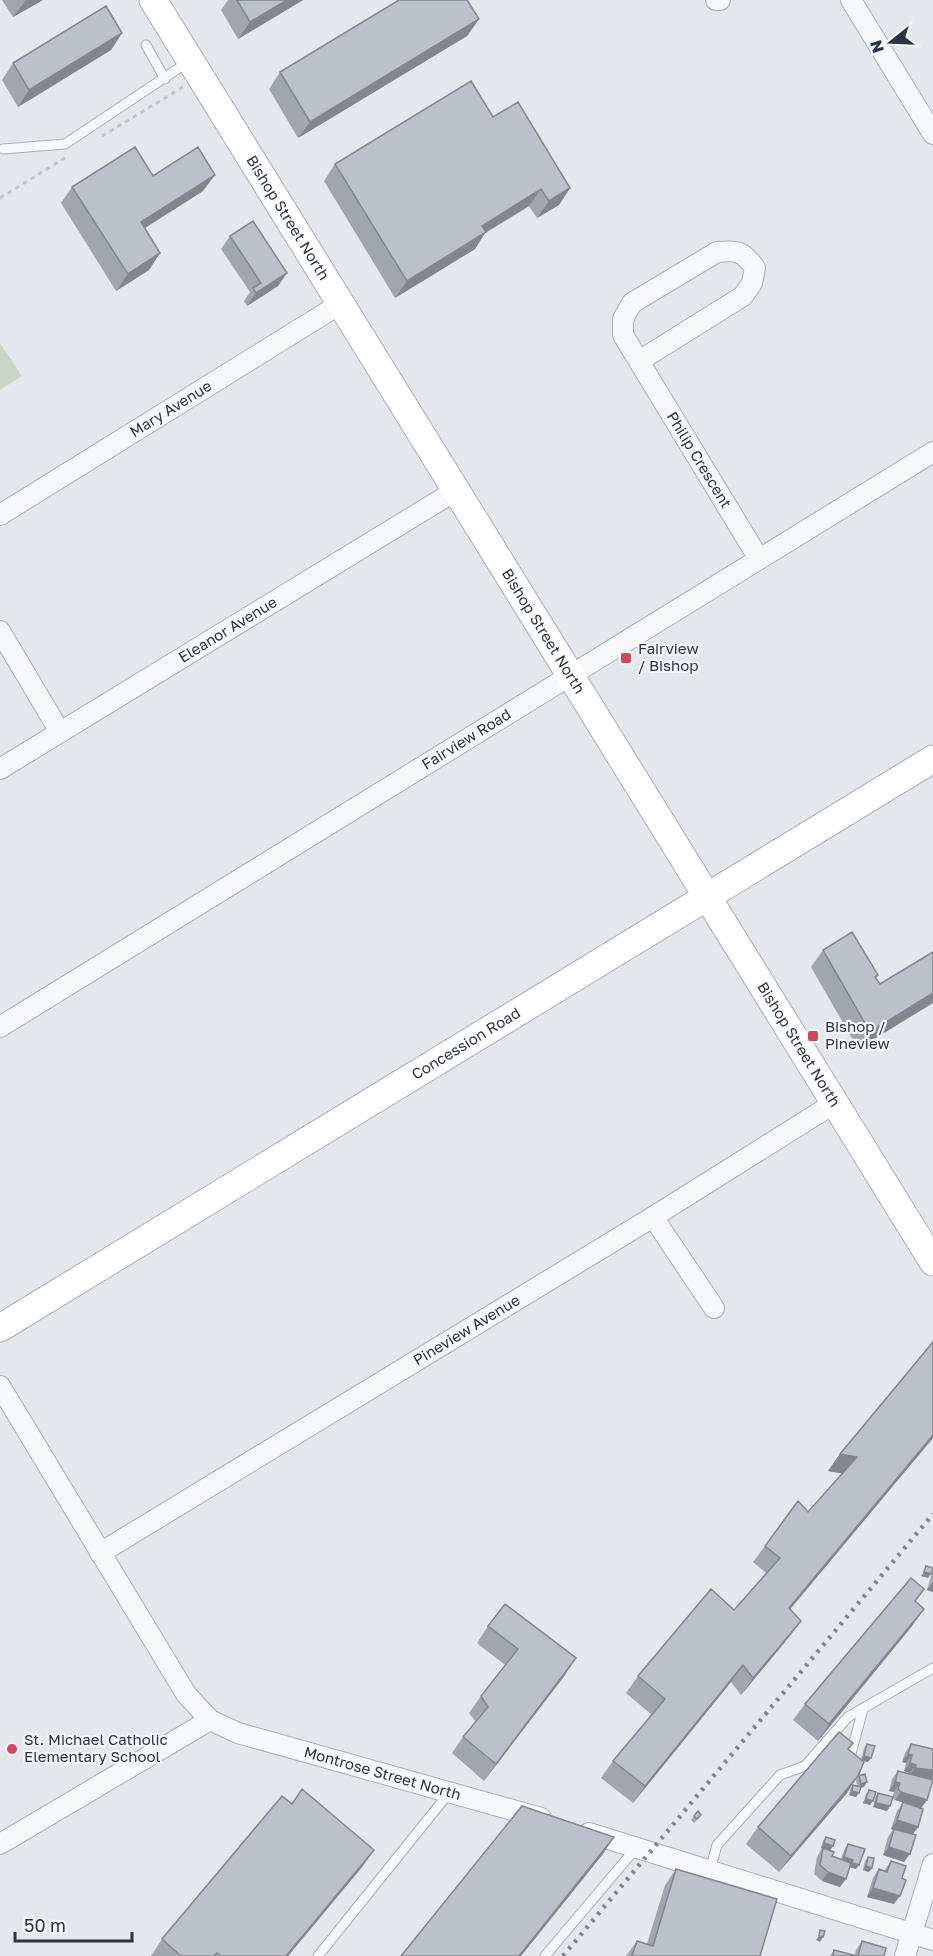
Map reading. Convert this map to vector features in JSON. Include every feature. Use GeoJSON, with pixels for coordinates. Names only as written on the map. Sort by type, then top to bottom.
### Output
{"type":"FeatureCollection","features":[{"type":"Feature","properties":{"kind":"main road","name":"Bishop Street North"},"geometry":{"type":"LineString","coordinates":[[153,0],[569,678],[933,1262]]}},
{"type":"Feature","properties":{"kind":"main road","name":"Concession Road"},"geometry":{"type":"LineString","coordinates":[[0,1328],[933,759]]}},
{"type":"Feature","properties":{"kind":"street"},"geometry":{"type":"LineString","coordinates":[[851,0],[933,134]]}},
{"type":"Feature","properties":{"kind":"street","name":"Philip Crescent"},"geometry":{"type":"LineString","coordinates":[[639,361],[743,296],[752,283],[755,268],[746,255],[731,250],[717,252],[632,303],[623,319],[623,336],[759,559]]}},
{"type":"Feature","properties":{"kind":"street","name":"Mary Avenue"},"geometry":{"type":"LineString","coordinates":[[0,514],[340,304]]}},
{"type":"Feature","properties":{"kind":"street","name":"Fairview Road"},"geometry":{"type":"LineString","coordinates":[[0,1027],[933,452]]}},
{"type":"Feature","properties":{"kind":"street","name":"Eleanor Avenue"},"geometry":{"type":"LineString","coordinates":[[0,769],[455,491]]}},
{"type":"Feature","properties":{"kind":"street"},"geometry":{"type":"LineString","coordinates":[[0,631],[60,732]]}},
{"type":"Feature","properties":{"kind":"street","name":"Pineview Avenue"},"geometry":{"type":"LineString","coordinates":[[100,1553],[653,1217],[833,1104]]}},
{"type":"Feature","properties":{"kind":"street"},"geometry":{"type":"LineString","coordinates":[[653,1217],[714,1308]]}},
{"type":"Feature","properties":{"kind":"street","name":"Montrose Street North"},"geometry":{"type":"LineString","coordinates":[[0,1386],[186,1694],[210,1720],[238,1733],[450,1791],[933,1940]]}},
{"type":"Feature","properties":{"kind":"street"},"geometry":{"type":"LineString","coordinates":[[0,1844],[210,1720]]}},
{"type":"Feature","properties":{"kind":"street"},"geometry":{"type":"LineString","coordinates":[[905,1956],[933,1864]]}},
{"type":"Feature","properties":{"kind":"lane"},"geometry":{"type":"LineString","coordinates":[[146,45],[165,79]]}},
{"type":"Feature","properties":{"kind":"lane"},"geometry":{"type":"LineString","coordinates":[[3,149],[65,144],[165,79],[190,60]]}},
{"type":"Feature","properties":{"kind":"lane"},"geometry":{"type":"LineString","coordinates":[[710,1870],[717,1845],[780,1774],[805,1766],[848,1717],[933,1668]]}},
{"type":"Feature","properties":{"kind":"lane"},"geometry":{"type":"LineString","coordinates":[[847,1769],[863,1708]]}},
{"type":"Feature","properties":{"kind":"lane"},"geometry":{"type":"LineString","coordinates":[[318,1956],[450,1791]]}},
{"type":"Feature","properties":{"kind":"lane"},"geometry":{"type":"LineString","coordinates":[[545,1956],[636,1847]]}},
{"type":"Feature","properties":{"kind":"green space"},"geometry":{"type":"Polygon","coordinates":[[[0,343],[22,376],[0,390],[0,343]]]}},
{"type":"Feature","properties":{"kind":"building"},"geometry":{"type":"Polygon","coordinates":[[[237,0],[287,0],[250,22],[237,0]]]}},
{"type":"Feature","properties":{"kind":"building"},"geometry":{"type":"Polygon","coordinates":[[[399,0],[467,0],[479,19],[310,122],[280,72],[399,0]]]}},
{"type":"Feature","properties":{"kind":"building"},"geometry":{"type":"Polygon","coordinates":[[[106,6],[122,33],[29,90],[13,63],[106,6]]]}},
{"type":"Feature","properties":{"kind":"building"},"geometry":{"type":"Polygon","coordinates":[[[471,81],[493,117],[518,102],[570,188],[549,201],[541,189],[482,226],[486,232],[407,281],[335,164],[471,81]]]}},
{"type":"Feature","properties":{"kind":"building"},"geometry":{"type":"Polygon","coordinates":[[[135,147],[153,176],[198,147],[215,175],[141,222],[160,253],[128,274],[72,187],[135,147]]]}},
{"type":"Feature","properties":{"kind":"building"},"geometry":{"type":"Polygon","coordinates":[[[253,221],[287,273],[256,293],[253,288],[261,283],[230,236],[253,221]]]}},
{"type":"Feature","properties":{"kind":"building"},"geometry":{"type":"Polygon","coordinates":[[[852,932],[878,975],[875,977],[880,984],[933,952],[933,993],[870,1032],[823,950],[852,932]]]}},
{"type":"Feature","properties":{"kind":"building"},"geometry":{"type":"Polygon","coordinates":[[[933,1342],[933,1435],[789,1608],[801,1621],[753,1678],[743,1665],[645,1786],[613,1761],[665,1699],[638,1676],[711,1589],[734,1610],[780,1558],[765,1546],[798,1501],[808,1512],[857,1457],[840,1454],[933,1342]]]}},
{"type":"Feature","properties":{"kind":"building"},"geometry":{"type":"Polygon","coordinates":[[[926,1566],[933,1568],[931,1574],[924,1572],[926,1566]]]}},
{"type":"Feature","properties":{"kind":"building"},"geometry":{"type":"Polygon","coordinates":[[[911,1578],[924,1589],[915,1601],[924,1609],[829,1724],[805,1704],[911,1578]]]}},
{"type":"Feature","properties":{"kind":"building"},"geometry":{"type":"Polygon","coordinates":[[[505,1604],[576,1658],[496,1764],[463,1737],[488,1707],[481,1696],[518,1649],[488,1626],[505,1604]]]}},
{"type":"Feature","properties":{"kind":"building"},"geometry":{"type":"Polygon","coordinates":[[[839,1732],[853,1743],[848,1749],[864,1762],[858,1776],[791,1856],[758,1827],[839,1732]]]}},
{"type":"Feature","properties":{"kind":"building"},"geometry":{"type":"Polygon","coordinates":[[[867,1744],[875,1746],[871,1758],[864,1756],[867,1744]]]}},
{"type":"Feature","properties":{"kind":"building"},"geometry":{"type":"Polygon","coordinates":[[[911,1744],[933,1749],[933,1770],[915,1768],[916,1765],[910,1763],[912,1755],[908,1754],[911,1744]]]}},
{"type":"Feature","properties":{"kind":"building"},"geometry":{"type":"Polygon","coordinates":[[[898,1771],[933,1780],[927,1800],[898,1789],[900,1783],[895,1782],[898,1771]]]}},
{"type":"Feature","properties":{"kind":"building"},"geometry":{"type":"Polygon","coordinates":[[[865,1774],[867,1782],[861,1784],[859,1776],[865,1774]]]}},
{"type":"Feature","properties":{"kind":"building"},"geometry":{"type":"Polygon","coordinates":[[[853,1785],[861,1787],[859,1793],[852,1791],[853,1785]]]}},
{"type":"Feature","properties":{"kind":"building"},"geometry":{"type":"Polygon","coordinates":[[[302,1789],[374,1850],[286,1956],[221,1956],[217,1953],[214,1956],[181,1956],[162,1939],[282,1796],[292,1804],[302,1789]]]}},
{"type":"Feature","properties":{"kind":"building"},"geometry":{"type":"Polygon","coordinates":[[[869,1790],[876,1792],[873,1801],[866,1799],[869,1790]]]}},
{"type":"Feature","properties":{"kind":"building"},"geometry":{"type":"Polygon","coordinates":[[[878,1793],[893,1797],[890,1806],[876,1803],[878,1793]]]}},
{"type":"Feature","properties":{"kind":"building"},"geometry":{"type":"Polygon","coordinates":[[[903,1802],[923,1809],[918,1827],[897,1820],[903,1802]]]}},
{"type":"Feature","properties":{"kind":"building"},"geometry":{"type":"Polygon","coordinates":[[[522,1806],[614,1837],[519,1956],[401,1956],[522,1806]]]}},
{"type":"Feature","properties":{"kind":"building"},"geometry":{"type":"Polygon","coordinates":[[[698,1811],[701,1815],[697,1819],[694,1816],[698,1811]]]}},
{"type":"Feature","properties":{"kind":"building"},"geometry":{"type":"Polygon","coordinates":[[[894,1829],[916,1835],[910,1854],[889,1847],[894,1829]]]}},
{"type":"Feature","properties":{"kind":"building"},"geometry":{"type":"Polygon","coordinates":[[[826,1837],[835,1840],[833,1846],[824,1843],[826,1837]]]}},
{"type":"Feature","properties":{"kind":"building"},"geometry":{"type":"Polygon","coordinates":[[[848,1844],[865,1849],[859,1865],[844,1857],[848,1844]]]}},
{"type":"Feature","properties":{"kind":"building"},"geometry":{"type":"Polygon","coordinates":[[[823,1848],[834,1852],[832,1856],[851,1863],[846,1879],[828,1872],[820,1865],[823,1848]]]}},
{"type":"Feature","properties":{"kind":"building"},"geometry":{"type":"Polygon","coordinates":[[[868,1857],[874,1858],[872,1868],[866,1866],[868,1857]]]}},
{"type":"Feature","properties":{"kind":"building"},"geometry":{"type":"Polygon","coordinates":[[[891,1861],[906,1866],[902,1878],[906,1880],[900,1896],[873,1888],[879,1869],[887,1872],[891,1861]]]}},
{"type":"Feature","properties":{"kind":"building"},"geometry":{"type":"Polygon","coordinates":[[[676,1869],[777,1899],[760,1956],[632,1956],[637,1941],[653,1946],[676,1869]]]}},
{"type":"Feature","properties":{"kind":"building"},"geometry":{"type":"Polygon","coordinates":[[[820,1930],[825,1931],[823,1937],[819,1936],[820,1930]]]}},
{"type":"Feature","properties":{"kind":"building"},"geometry":{"type":"Polygon","coordinates":[[[862,1941],[886,1948],[884,1956],[858,1956],[862,1941]]]}},
{"type":"Feature","properties":{"kind":"building"},"geometry":{"type":"Polygon","coordinates":[[[834,1950],[857,1956],[834,1956],[834,1950]]]}},
{"type":"Feature","properties":{"kind":"railway"},"geometry":{"type":"LineString","coordinates":[[563,1956],[933,1514]]}},
{"type":"Feature","properties":{"kind":"place","name":"Fairview / Bishop"},"geometry":{"type":"Point","coordinates":[626,658]}},
{"type":"Feature","properties":{"kind":"place","name":"Bishop / Pineview"},"geometry":{"type":"Point","coordinates":[813,1036]}},
{"type":"Feature","properties":{"kind":"place","name":"St. Michael Catholic Elementary School"},"geometry":{"type":"Point","coordinates":[12,1749]}}]}
